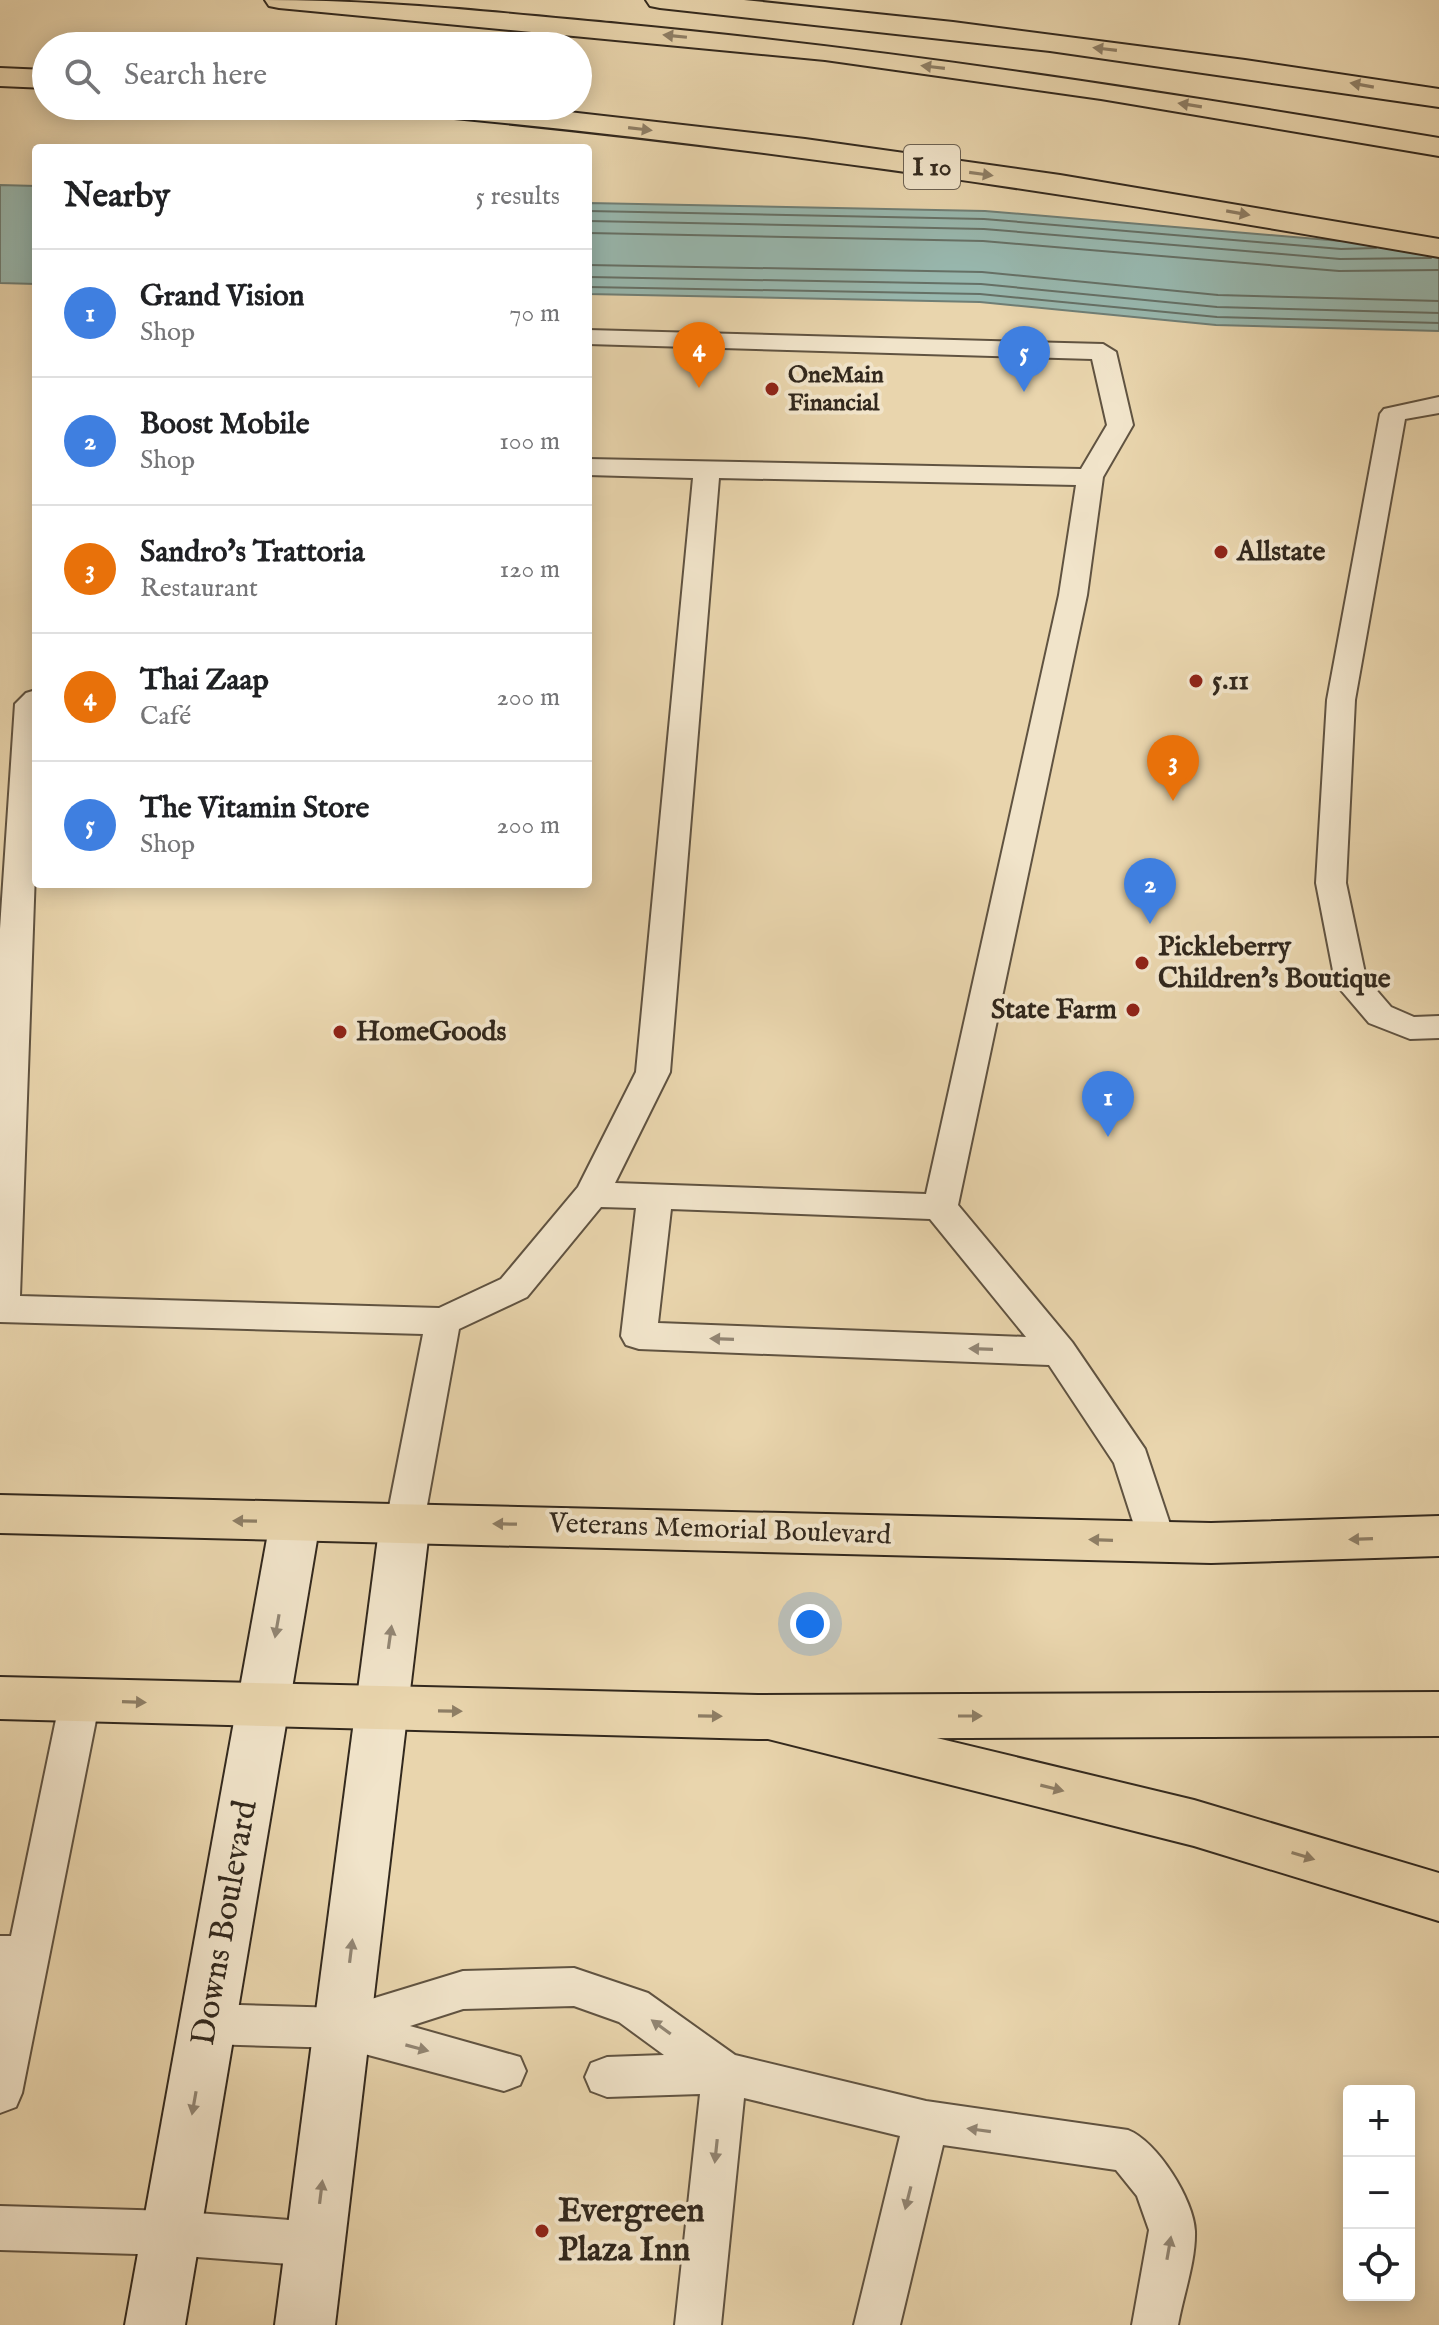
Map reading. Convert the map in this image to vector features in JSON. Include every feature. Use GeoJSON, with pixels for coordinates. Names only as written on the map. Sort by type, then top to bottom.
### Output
{"type":"FeatureCollection","features":[{"type":"Feature","properties":{"kind":"main road"},"geometry":{"type":"LineString","coordinates":[[279,0],[825,52],[1267,117],[1439,147]]}},
{"type":"Feature","properties":{"kind":"main road"},"geometry":{"type":"LineString","coordinates":[[660,0],[894,23],[1273,70],[1439,98]]}},
{"type":"Feature","properties":{"kind":"main road"},"geometry":{"type":"LineString","coordinates":[[0,77],[32,78]]}},
{"type":"Feature","properties":{"kind":"main road","name":"I 10"},"geometry":{"type":"LineString","coordinates":[[555,120],[705,136],[908,164],[1216,209],[1439,248]]}},
{"type":"Feature","properties":{"kind":"main road","name":"Veterans Memorial Boulevard"},"geometry":{"type":"LineString","coordinates":[[0,1514],[1157,1542],[1439,1536]]}},
{"type":"Feature","properties":{"kind":"main road"},"geometry":{"type":"LineString","coordinates":[[0,1698],[758,1717],[1439,1714]]}},
{"type":"Feature","properties":{"kind":"main road"},"geometry":{"type":"LineString","coordinates":[[758,1717],[1194,1823],[1439,1897]]}},
{"type":"Feature","properties":{"kind":"street","name":"Downs Boulevard"},"geometry":{"type":"LineString","coordinates":[[155,2325],[295,1522]]}},
{"type":"Feature","properties":{"kind":"street"},"geometry":{"type":"LineString","coordinates":[[305,2325],[405,1522]]}},
{"type":"Feature","properties":{"kind":"lane"},"geometry":{"type":"LineString","coordinates":[[592,337],[1103,352],[1120,425],[1090,477],[1073,595],[977,1052],[940,1207]]}},
{"type":"Feature","properties":{"kind":"lane"},"geometry":{"type":"LineString","coordinates":[[1439,405],[1393,414],[1341,700],[1331,883],[1351,981],[1380,1015],[1410,1028],[1439,1027]]}},
{"type":"Feature","properties":{"kind":"lane"},"geometry":{"type":"LineString","coordinates":[[592,467],[1090,477]]}},
{"type":"Feature","properties":{"kind":"lane"},"geometry":{"type":"LineString","coordinates":[[32,702],[29,704],[13,977],[2,1309],[443,1321],[514,1288],[592,1194],[653,1072],[707,470]]}},
{"type":"Feature","properties":{"kind":"lane"},"geometry":{"type":"LineString","coordinates":[[592,1194],[940,1207],[1059,1352],[1132,1459],[1157,1542]]}},
{"type":"Feature","properties":{"kind":"lane"},"geometry":{"type":"LineString","coordinates":[[655,1196],[639,1336],[1059,1352]]}},
{"type":"Feature","properties":{"kind":"lane"},"geometry":{"type":"LineString","coordinates":[[405,1522],[443,1321]]}},
{"type":"Feature","properties":{"kind":"lane"},"geometry":{"type":"LineString","coordinates":[[0,2093],[14,1955],[80,1700]]}},
{"type":"Feature","properties":{"kind":"lane"},"geometry":{"type":"LineString","coordinates":[[342,2028],[463,1990],[574,1987],[633,2007],[724,2073]]}},
{"type":"Feature","properties":{"kind":"lane"},"geometry":{"type":"LineString","coordinates":[[207,2024],[342,2028],[504,2071]]}},
{"type":"Feature","properties":{"kind":"lane"},"geometry":{"type":"LineString","coordinates":[[698,2325],[724,2073]]}},
{"type":"Feature","properties":{"kind":"lane"},"geometry":{"type":"LineString","coordinates":[[607,2077],[724,2073],[926,2122],[1128,2151],[1155,2184],[1172,2230],[1155,2325]]}},
{"type":"Feature","properties":{"kind":"lane"},"geometry":{"type":"LineString","coordinates":[[877,2325],[926,2122]]}},
{"type":"Feature","properties":{"kind":"lane"},"geometry":{"type":"LineString","coordinates":[[0,2228],[171,2233],[315,2244]]}},
{"type":"Feature","properties":{"kind":"water"},"geometry":{"type":"Polygon","coordinates":[[[0,185],[32,186],[32,284],[0,283],[0,185]]]}},
{"type":"Feature","properties":{"kind":"water"},"geometry":{"type":"Polygon","coordinates":[[[592,203],[985,211],[1341,241],[1439,240],[1439,331],[1216,325],[980,302],[592,294],[592,203]]]}},
{"type":"Feature","properties":{"kind":"place","name":"Thai Zaap"},"geometry":{"type":"Point","coordinates":[699,388]}},
{"type":"Feature","properties":{"kind":"place","name":"OneMain Financial"},"geometry":{"type":"Point","coordinates":[772,389]}},
{"type":"Feature","properties":{"kind":"place","name":"The Vitamin Store"},"geometry":{"type":"Point","coordinates":[1024,392]}},
{"type":"Feature","properties":{"kind":"place","name":"Allstate"},"geometry":{"type":"Point","coordinates":[1221,552]}},
{"type":"Feature","properties":{"kind":"place","name":"5.11"},"geometry":{"type":"Point","coordinates":[1196,681]}},
{"type":"Feature","properties":{"kind":"place","name":"Sandro's Trattoria"},"geometry":{"type":"Point","coordinates":[1173,801]}},
{"type":"Feature","properties":{"kind":"place","name":"Boost Mobile"},"geometry":{"type":"Point","coordinates":[1150,924]}},
{"type":"Feature","properties":{"kind":"place","name":"Pickleberry Children's Boutique"},"geometry":{"type":"Point","coordinates":[1142,963]}},
{"type":"Feature","properties":{"kind":"place","name":"State Farm"},"geometry":{"type":"Point","coordinates":[1133,1010]}},
{"type":"Feature","properties":{"kind":"place","name":"HomeGoods"},"geometry":{"type":"Point","coordinates":[340,1032]}},
{"type":"Feature","properties":{"kind":"place","name":"Grand Vision"},"geometry":{"type":"Point","coordinates":[1108,1137]}},
{"type":"Feature","properties":{"kind":"place","name":"Evergreen Plaza Inn"},"geometry":{"type":"Point","coordinates":[542,2231]}}]}
